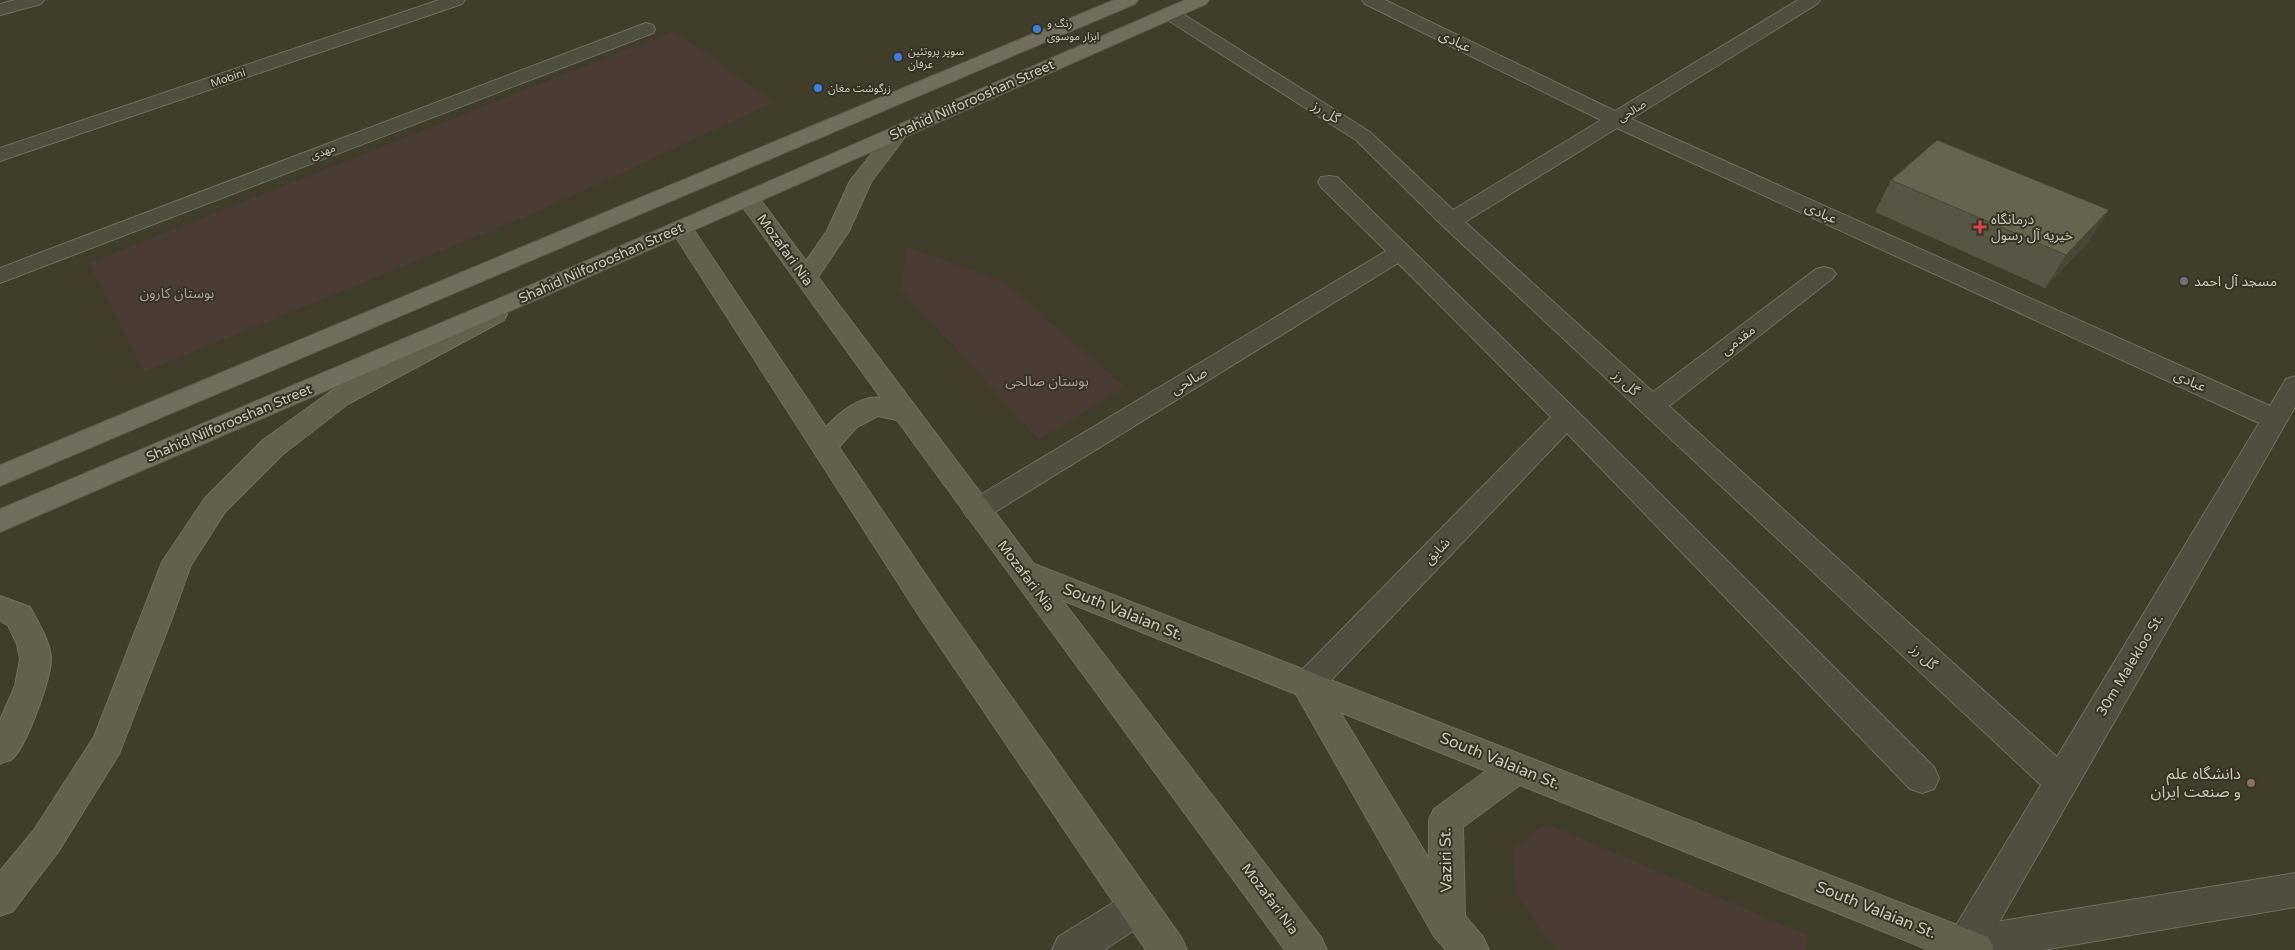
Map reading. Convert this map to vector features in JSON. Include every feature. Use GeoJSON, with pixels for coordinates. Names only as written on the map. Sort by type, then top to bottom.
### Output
{"type":"FeatureCollection","features":[{"type":"Feature","properties":{"kind":"main road"},"geometry":{"type":"LineString","coordinates":[[0,476],[729,167],[1129,0]]}},
{"type":"Feature","properties":{"kind":"main road","name":"Shahid Nilforooshan Street"},"geometry":{"type":"LineString","coordinates":[[0,521],[539,290],[1200,0]]}},
{"type":"Feature","properties":{"kind":"main road"},"geometry":{"type":"LineString","coordinates":[[806,278],[838,230],[861,181],[898,133]]}},
{"type":"Feature","properties":{"kind":"main road"},"geometry":{"type":"LineString","coordinates":[[729,167],[748,199]]}},
{"type":"Feature","properties":{"kind":"main road"},"geometry":{"type":"LineString","coordinates":[[657,199],[681,228],[931,608],[1168,950]]}},
{"type":"Feature","properties":{"kind":"main road","name":"Mozafari Nia"},"geometry":{"type":"LineString","coordinates":[[748,199],[977,510],[1308,950]]}},
{"type":"Feature","properties":{"kind":"main road"},"geometry":{"type":"LineString","coordinates":[[0,899],[46,841],[106,744],[157,618],[177,562],[214,505],[273,447],[339,398],[539,290]]}},
{"type":"Feature","properties":{"kind":"main road"},"geometry":{"type":"LineString","coordinates":[[824,446],[848,420],[876,406],[906,414]]}},
{"type":"Feature","properties":{"kind":"main road","name":"South Valaian St."},"geometry":{"type":"LineString","coordinates":[[1024,572],[1970,948]]}},
{"type":"Feature","properties":{"kind":"main road"},"geometry":{"type":"LineString","coordinates":[[0,608],[19,616],[35,649],[32,683],[12,732],[0,749]]}},
{"type":"Feature","properties":{"kind":"main road"},"geometry":{"type":"LineString","coordinates":[[1307,685],[1447,923],[1470,950]]}},
{"type":"Feature","properties":{"kind":"main road","name":"Vaziri St."},"geometry":{"type":"LineString","coordinates":[[1447,923],[1446,820],[1517,768]]}},
{"type":"Feature","properties":{"kind":"street"},"geometry":{"type":"LineString","coordinates":[[0,10],[34,0]]}},
{"type":"Feature","properties":{"kind":"street","name":"Mobini"},"geometry":{"type":"LineString","coordinates":[[0,156],[456,0]]}},
{"type":"Feature","properties":{"kind":"street","name":"عبادی"},"geometry":{"type":"LineString","coordinates":[[1371,0],[1617,120],[2275,419]]}},
{"type":"Feature","properties":{"kind":"street","name":"صالحی"},"geometry":{"type":"LineString","coordinates":[[1451,221],[1811,0]]}},
{"type":"Feature","properties":{"kind":"street","name":"گل رز"},"geometry":{"type":"LineString","coordinates":[[1169,14],[1363,136],[1451,221],[2060,782]]}},
{"type":"Feature","properties":{"kind":"street","name":"مهدی"},"geometry":{"type":"LineString","coordinates":[[0,276],[646,29]]}},
{"type":"Feature","properties":{"kind":"street"},"geometry":{"type":"LineString","coordinates":[[1329,182],[1567,417],[1922,778]]}},
{"type":"Feature","properties":{"kind":"street","name":"صالحی"},"geometry":{"type":"LineString","coordinates":[[977,510],[1400,252]]}},
{"type":"Feature","properties":{"kind":"street","name":"مقدمی"},"geometry":{"type":"LineString","coordinates":[[1652,406],[1824,274]]}},
{"type":"Feature","properties":{"kind":"street","name":"30m Malekloo St."},"geometry":{"type":"LineString","coordinates":[[1970,948],[2060,782],[2295,385]]}},
{"type":"Feature","properties":{"kind":"street","name":"شایق"},"geometry":{"type":"LineString","coordinates":[[1307,685],[1567,417]]}},
{"type":"Feature","properties":{"kind":"street"},"geometry":{"type":"LineString","coordinates":[[1970,948],[2295,890]]}},
{"type":"Feature","properties":{"kind":"street"},"geometry":{"type":"LineString","coordinates":[[1070,950],[1138,907]]}},
{"type":"Feature","properties":{"kind":"green space","name":"بوستان کارون"},"geometry":{"type":"Polygon","coordinates":[[[674,31],[774,102],[544,209],[144,372],[89,263],[674,31]]]}},
{"type":"Feature","properties":{"kind":"green space","name":"بوستان صالحی"},"geometry":{"type":"Polygon","coordinates":[[[906,247],[1002,280],[1125,387],[1039,440],[901,289],[906,247]]]}},
{"type":"Feature","properties":{"kind":"green space"},"geometry":{"type":"Polygon","coordinates":[[[1545,823],[1809,936],[1805,950],[1561,950],[1539,928],[1516,893],[1513,849],[1545,823]]]}},
{"type":"Feature","properties":{"kind":"building"},"geometry":{"type":"Polygon","coordinates":[[[1937,140],[2109,210],[2066,255],[1891,180],[1937,140]]]}},
{"type":"Feature","properties":{"kind":"place","name":"رنگ و ابزار موسوی"},"geometry":{"type":"Point","coordinates":[1037,29]}},
{"type":"Feature","properties":{"kind":"place","name":"سوپر پروتئین عرفان"},"geometry":{"type":"Point","coordinates":[898,57]}},
{"type":"Feature","properties":{"kind":"place","name":"زرگوشت مغان"},"geometry":{"type":"Point","coordinates":[818,88]}},
{"type":"Feature","properties":{"kind":"place","name":"درمانگاه خیریه آل رسول"},"geometry":{"type":"Point","coordinates":[1980,227]}},
{"type":"Feature","properties":{"kind":"place","name":"مسجد آل احمد"},"geometry":{"type":"Point","coordinates":[2184,281]}},
{"type":"Feature","properties":{"kind":"place","name":"دانشگاه علم و صنعت ایران"},"geometry":{"type":"Point","coordinates":[2251,783]}}]}
